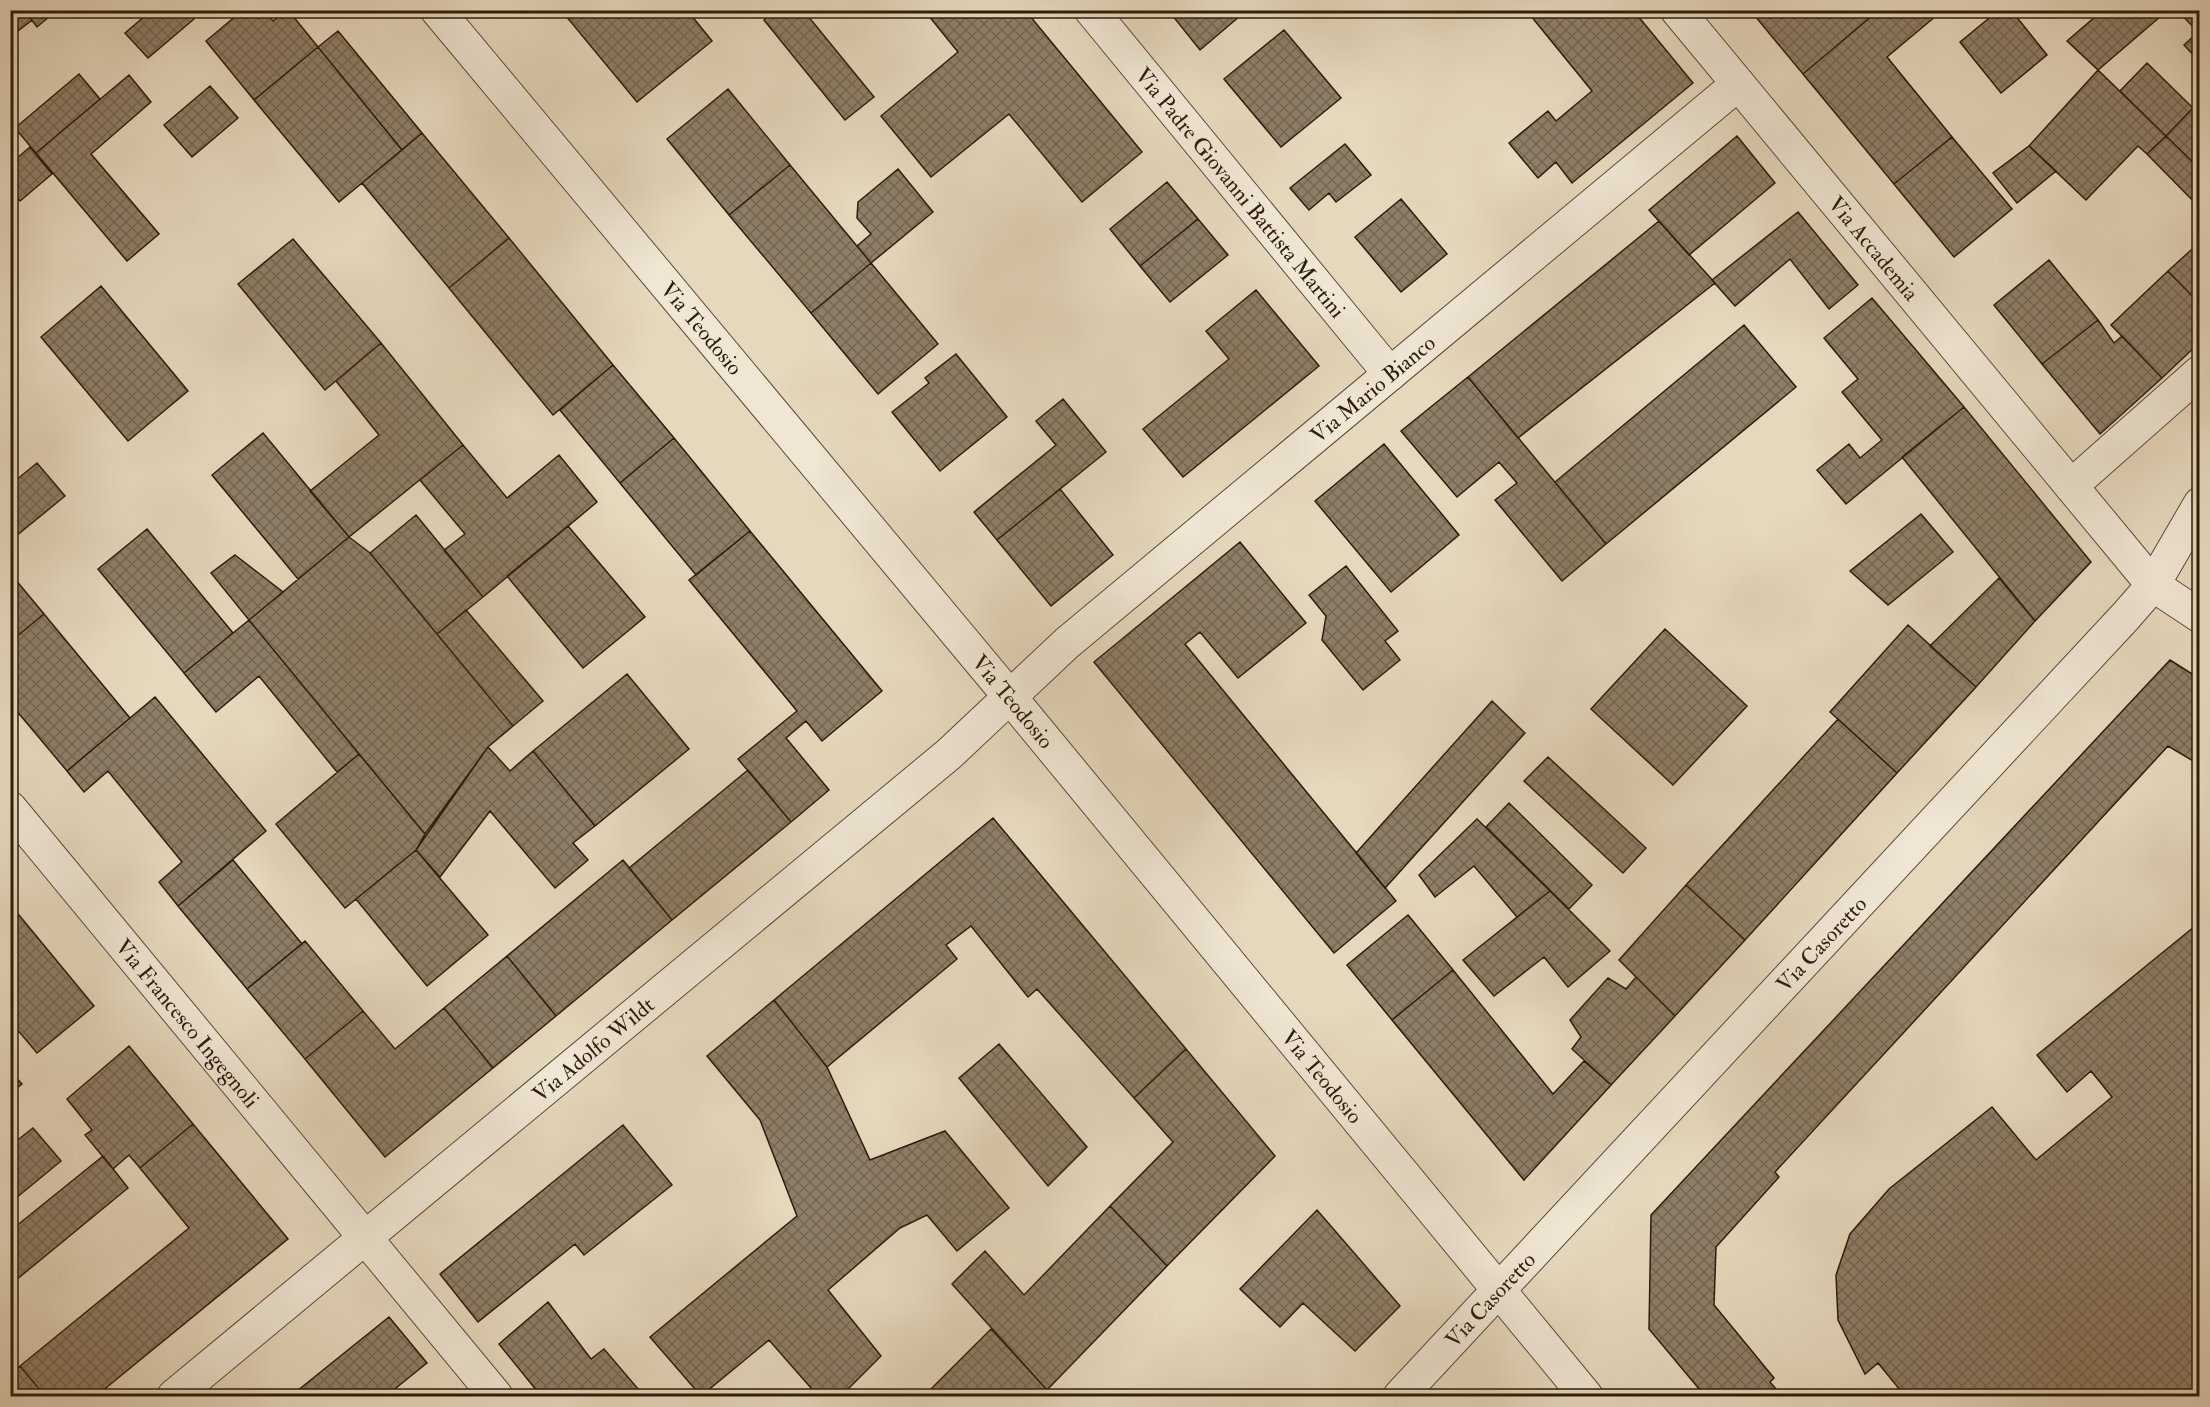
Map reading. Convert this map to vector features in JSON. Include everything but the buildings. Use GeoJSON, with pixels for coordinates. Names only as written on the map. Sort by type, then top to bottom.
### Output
{"type":"FeatureCollection","features":[{"type":"Feature","properties":{"kind":"street","name":"Via Teodosio"},"geometry":{"type":"LineString","coordinates":[[437,10],[1010,697],[1586,1396]]}},
{"type":"Feature","properties":{"kind":"street","name":"Via Padre Giovanni Battista Martini"},"geometry":{"type":"LineString","coordinates":[[1091,10],[1390,374]]}},
{"type":"Feature","properties":{"kind":"street","name":"Via Accademia"},"geometry":{"type":"LineString","coordinates":[[1677,10],[2071,486]]}},
{"type":"Feature","properties":{"kind":"street","name":"Via Mario Bianco"},"geometry":{"type":"LineString","coordinates":[[1010,697],[1067,643],[1738,84]]}},
{"type":"Feature","properties":{"kind":"street"},"geometry":{"type":"LineString","coordinates":[[2199,372],[2071,486],[2153,585],[2199,616]]}},
{"type":"Feature","properties":{"kind":"street","name":"Via Casoretto"},"geometry":{"type":"LineString","coordinates":[[1400,1396],[2125,617],[2153,585],[2199,504]]}},
{"type":"Feature","properties":{"kind":"street","name":"Via Adolfo Wildt"},"geometry":{"type":"LineString","coordinates":[[174,1396],[949,754],[1010,697]]}},
{"type":"Feature","properties":{"kind":"street","name":"Via Francesco Ingegnoli"},"geometry":{"type":"LineString","coordinates":[[10,808],[496,1396]]}}]}
